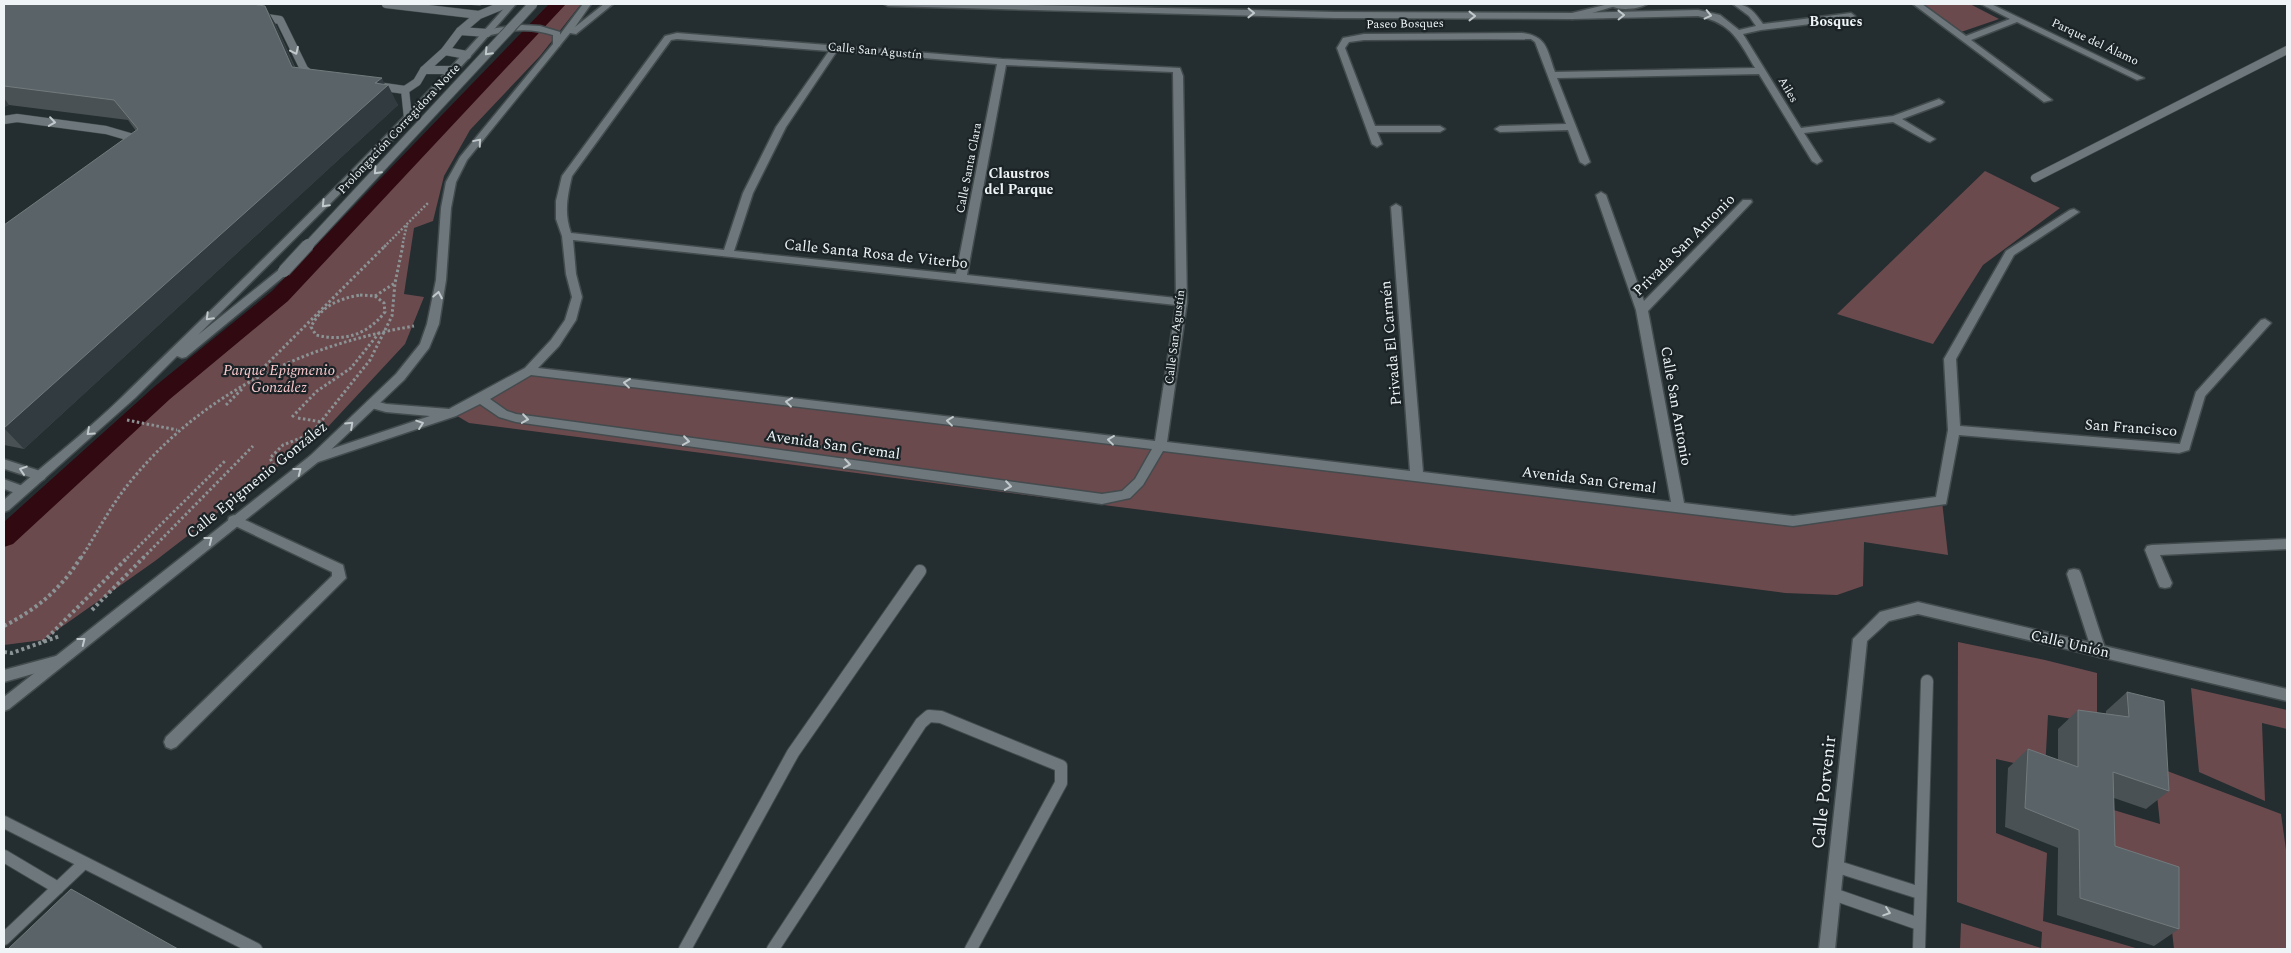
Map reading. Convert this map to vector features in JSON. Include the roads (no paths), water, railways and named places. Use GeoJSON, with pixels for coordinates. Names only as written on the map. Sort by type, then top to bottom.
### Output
{"type":"FeatureCollection","features":[{"type":"Feature","properties":{"kind":"street"},"geometry":{"type":"LineString","coordinates":[[4,507],[126,399],[306,222],[454,70],[512,4]]}},
{"type":"Feature","properties":{"kind":"street","name":"Prolongación Corregidora Norte"},"geometry":{"type":"LineString","coordinates":[[126,399],[284,271],[533,4]]}},
{"type":"Feature","properties":{"kind":"street","name":"Calle Epigmenio González"},"geometry":{"type":"LineString","coordinates":[[4,705],[234,520],[314,459],[400,377],[425,344],[433,324],[441,280],[446,208],[452,182],[463,159],[556,46],[587,4]]}},
{"type":"Feature","properties":{"kind":"street"},"geometry":{"type":"LineString","coordinates":[[556,46],[594,13],[609,4]]}},
{"type":"Feature","properties":{"kind":"street"},"geometry":{"type":"LineString","coordinates":[[888,4],[1335,15],[1572,16],[1617,5],[1644,4],[1646,15]]}},
{"type":"Feature","properties":{"kind":"street"},"geometry":{"type":"LineString","coordinates":[[1737,4],[1752,14],[1761,27]]}},
{"type":"Feature","properties":{"kind":"street"},"geometry":{"type":"LineString","coordinates":[[1917,4],[2047,100]]}},
{"type":"Feature","properties":{"kind":"street","name":"Parque del Álamo"},"geometry":{"type":"LineString","coordinates":[[1985,4],[2140,78]]}},
{"type":"Feature","properties":{"kind":"street","name":"Ailes"},"geometry":{"type":"LineString","coordinates":[[1572,16],[1708,15],[1728,24],[1738,33],[1817,160]]}},
{"type":"Feature","properties":{"kind":"street"},"geometry":{"type":"LineString","coordinates":[[1738,33],[1761,27],[1851,16]]}},
{"type":"Feature","properties":{"kind":"street"},"geometry":{"type":"LineString","coordinates":[[1965,39],[2018,19]]}},
{"type":"Feature","properties":{"kind":"street"},"geometry":{"type":"LineString","coordinates":[[487,33],[504,28],[528,27],[546,29],[557,34],[556,46]]}},
{"type":"Feature","properties":{"kind":"street","name":"Calle San Agustín"},"geometry":{"type":"LineString","coordinates":[[314,459],[452,413],[481,400],[529,371],[554,343],[570,320],[577,297],[571,274],[567,236],[561,219],[561,201],[567,176],[668,38],[676,36],[1002,62],[1177,70],[1179,76],[1182,302],[1160,446]]}},
{"type":"Feature","properties":{"kind":"street","name":"Paseo Bosques"},"geometry":{"type":"LineString","coordinates":[[1377,144],[1341,48],[1346,40],[1364,37],[1533,37],[1539,41],[1585,162]]}},
{"type":"Feature","properties":{"kind":"street"},"geometry":{"type":"LineString","coordinates":[[728,254],[748,194],[781,128],[835,48]]}},
{"type":"Feature","properties":{"kind":"street","name":"Calle Santa Clara"},"geometry":{"type":"LineString","coordinates":[[960,278],[1002,62]]}},
{"type":"Feature","properties":{"kind":"street"},"geometry":{"type":"LineString","coordinates":[[1551,75],[1762,71]]}},
{"type":"Feature","properties":{"kind":"street"},"geometry":{"type":"LineString","coordinates":[[1798,132],[1895,120],[1939,102]]}},
{"type":"Feature","properties":{"kind":"street"},"geometry":{"type":"LineString","coordinates":[[1895,120],[1930,139]]}},
{"type":"Feature","properties":{"kind":"street"},"geometry":{"type":"LineString","coordinates":[[1500,129],[1571,127]]}},
{"type":"Feature","properties":{"kind":"street"},"geometry":{"type":"LineString","coordinates":[[1372,129],[1440,129]]}},
{"type":"Feature","properties":{"kind":"street","name":"Privada San Antonio"},"geometry":{"type":"LineString","coordinates":[[1601,195],[1642,310],[1747,202]]}},
{"type":"Feature","properties":{"kind":"street","name":"Privada El Carmén"},"geometry":{"type":"LineString","coordinates":[[1396,207],[1417,476]]}},
{"type":"Feature","properties":{"kind":"street"},"geometry":{"type":"LineString","coordinates":[[1954,430],[1950,359],[2010,253],[2074,212]]}},
{"type":"Feature","properties":{"kind":"street","name":"Calle Santa Rosa de Viterbo"},"geometry":{"type":"LineString","coordinates":[[567,236],[1182,302]]}},
{"type":"Feature","properties":{"kind":"street","name":"Calle San Antonio"},"geometry":{"type":"LineString","coordinates":[[1642,310],[1678,507]]}},
{"type":"Feature","properties":{"kind":"street","name":"San Francisco"},"geometry":{"type":"LineString","coordinates":[[1954,430],[2180,449],[2185,447],[2200,395],[2265,322]]}},
{"type":"Feature","properties":{"kind":"street","name":"Avenida San Gremal"},"geometry":{"type":"LineString","coordinates":[[529,371],[1793,521],[1942,501],[1954,430]]}},
{"type":"Feature","properties":{"kind":"street","name":"Avenida San Gremal"},"geometry":{"type":"LineString","coordinates":[[481,400],[503,414],[516,418],[1102,499],[1126,495],[1139,482],[1160,446]]}},
{"type":"Feature","properties":{"kind":"street"},"geometry":{"type":"LineString","coordinates":[[372,404],[452,413]]}},
{"type":"Feature","properties":{"kind":"street"},"geometry":{"type":"LineString","coordinates":[[171,742],[339,578],[338,569],[234,520]]}},
{"type":"Feature","properties":{"kind":"street"},"geometry":{"type":"LineString","coordinates":[[2165,583],[2152,550],[2287,544]]}},
{"type":"Feature","properties":{"kind":"street"},"geometry":{"type":"LineString","coordinates":[[2074,574],[2099,651]]}},
{"type":"Feature","properties":{"kind":"street","name":"Calle Unión"},"geometry":{"type":"LineString","coordinates":[[1860,639],[1885,616],[1918,608],[2287,695]]}},
{"type":"Feature","properties":{"kind":"street","name":"Calle Porvenir"},"geometry":{"type":"LineString","coordinates":[[1828,949],[1835,866],[1860,639]]}},
{"type":"Feature","properties":{"kind":"street"},"geometry":{"type":"LineString","coordinates":[[4,676],[56,662]]}},
{"type":"Feature","properties":{"kind":"lane"},"geometry":{"type":"LineString","coordinates":[[386,4],[479,15]]}},
{"type":"Feature","properties":{"kind":"lane"},"geometry":{"type":"LineString","coordinates":[[366,85],[405,90],[418,82],[424,70],[445,51],[460,31],[479,15],[506,4]]}},
{"type":"Feature","properties":{"kind":"lane"},"geometry":{"type":"LineString","coordinates":[[255,17],[280,20],[304,70],[310,76],[317,79]]}},
{"type":"Feature","properties":{"kind":"lane"},"geometry":{"type":"LineString","coordinates":[[460,31],[487,33]]}},
{"type":"Feature","properties":{"kind":"lane"},"geometry":{"type":"LineString","coordinates":[[2035,178],[2287,50]]}},
{"type":"Feature","properties":{"kind":"lane"},"geometry":{"type":"LineString","coordinates":[[445,51],[468,55]]}},
{"type":"Feature","properties":{"kind":"lane"},"geometry":{"type":"LineString","coordinates":[[424,70],[454,70]]}},
{"type":"Feature","properties":{"kind":"lane"},"geometry":{"type":"LineString","coordinates":[[405,90],[408,118]]}},
{"type":"Feature","properties":{"kind":"lane"},"geometry":{"type":"LineString","coordinates":[[4,120],[17,118],[106,130],[130,137],[123,150],[115,156]]}},
{"type":"Feature","properties":{"kind":"lane"},"geometry":{"type":"LineString","coordinates":[[4,464],[41,476]]}},
{"type":"Feature","properties":{"kind":"lane"},"geometry":{"type":"LineString","coordinates":[[4,484],[24,491]]}},
{"type":"Feature","properties":{"kind":"lane"},"geometry":{"type":"LineString","coordinates":[[685,949],[793,753],[920,572]]}},
{"type":"Feature","properties":{"kind":"lane"},"geometry":{"type":"LineString","coordinates":[[1919,949],[1927,681]]}},
{"type":"Feature","properties":{"kind":"lane"},"geometry":{"type":"LineString","coordinates":[[773,949],[921,723],[928,716],[940,717],[1061,766],[1061,783],[971,949]]}},
{"type":"Feature","properties":{"kind":"lane"},"geometry":{"type":"LineString","coordinates":[[4,822],[256,949]]}},
{"type":"Feature","properties":{"kind":"lane"},"geometry":{"type":"LineString","coordinates":[[4,856],[58,888]]}},
{"type":"Feature","properties":{"kind":"lane"},"geometry":{"type":"LineString","coordinates":[[4,939],[84,863]]}},
{"type":"Feature","properties":{"kind":"lane"},"geometry":{"type":"LineString","coordinates":[[1835,866],[1920,894]]}},
{"type":"Feature","properties":{"kind":"lane"},"geometry":{"type":"LineString","coordinates":[[1833,894],[1919,924]]}},
{"type":"Feature","properties":{"kind":"waterway"},"geometry":{"type":"LineString","coordinates":[[4,537],[162,393],[280,296],[558,4]]}},
{"type":"Feature","properties":{"kind":"district","name":"Bosques"},"geometry":{"type":"Point","coordinates":[1836,21]}},
{"type":"Feature","properties":{"kind":"district","name":"Claustros del Parque"},"geometry":{"type":"Point","coordinates":[1019,182]}},
{"type":"Feature","properties":{"kind":"park label","name":"Parque Epigmenio González"},"geometry":{"type":"Point","coordinates":[279,378]}}]}
